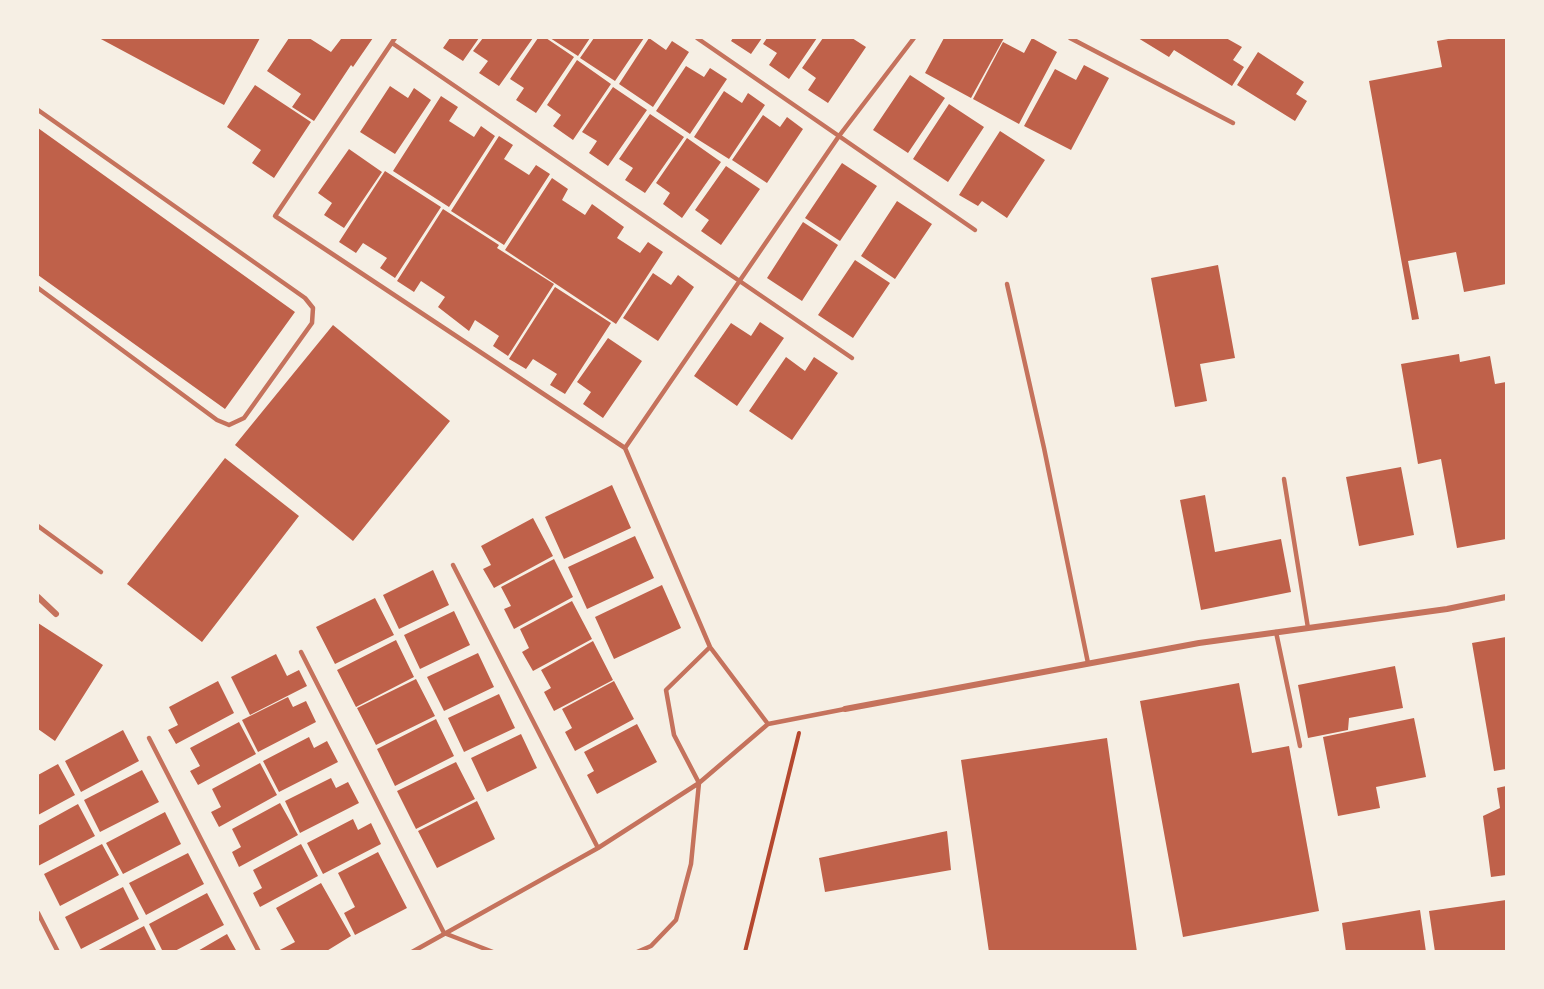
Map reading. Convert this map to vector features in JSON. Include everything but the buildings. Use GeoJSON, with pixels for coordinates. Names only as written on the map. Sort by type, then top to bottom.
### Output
{"type":"FeatureCollection","features":[{"type":"Feature","properties":{"kind":"street"},"geometry":{"type":"LineString","coordinates":[[38,597],[56,614]]}},
{"type":"Feature","properties":{"kind":"street"},"geometry":{"type":"LineString","coordinates":[[846,709],[1200,643],[1447,609],[1506,597]]}},
{"type":"Feature","properties":{"kind":"lane"},"geometry":{"type":"LineString","coordinates":[[395,38],[275,216],[625,448],[710,647],[768,724]]}},
{"type":"Feature","properties":{"kind":"lane"},"geometry":{"type":"LineString","coordinates":[[697,38],[975,230]]}},
{"type":"Feature","properties":{"kind":"lane"},"geometry":{"type":"LineString","coordinates":[[625,448],[839,136],[914,38]]}},
{"type":"Feature","properties":{"kind":"lane"},"geometry":{"type":"LineString","coordinates":[[1070,38],[1233,123]]}},
{"type":"Feature","properties":{"kind":"lane"},"geometry":{"type":"LineString","coordinates":[[392,43],[852,358]]}},
{"type":"Feature","properties":{"kind":"lane"},"geometry":{"type":"LineString","coordinates":[[38,110],[305,298],[313,308],[312,323],[244,418],[229,425],[217,420],[38,288]]}},
{"type":"Feature","properties":{"kind":"lane"},"geometry":{"type":"LineString","coordinates":[[1008,284],[1040,426],[1088,663]]}},
{"type":"Feature","properties":{"kind":"lane"},"geometry":{"type":"LineString","coordinates":[[1284,479],[1308,628]]}},
{"type":"Feature","properties":{"kind":"lane"},"geometry":{"type":"LineString","coordinates":[[38,526],[101,572]]}},
{"type":"Feature","properties":{"kind":"lane"},"geometry":{"type":"LineString","coordinates":[[453,565],[598,848]]}},
{"type":"Feature","properties":{"kind":"lane"},"geometry":{"type":"LineString","coordinates":[[1276,632],[1300,746]]}},
{"type":"Feature","properties":{"kind":"lane"},"geometry":{"type":"LineString","coordinates":[[637,951],[651,946],[676,921],[691,864],[699,783],[674,735],[666,690],[710,647]]}},
{"type":"Feature","properties":{"kind":"lane"},"geometry":{"type":"LineString","coordinates":[[301,652],[444,933],[493,951]]}},
{"type":"Feature","properties":{"kind":"lane"},"geometry":{"type":"LineString","coordinates":[[412,951],[598,848],[699,783],[768,724],[846,709]]}},
{"type":"Feature","properties":{"kind":"lane"},"geometry":{"type":"LineString","coordinates":[[149,738],[259,951]]}},
{"type":"Feature","properties":{"kind":"lane"},"geometry":{"type":"LineString","coordinates":[[38,913],[58,951]]}},
{"type":"Feature","properties":{"kind":"path"},"geometry":{"type":"LineString","coordinates":[[745,951],[802,717]]}}]}
